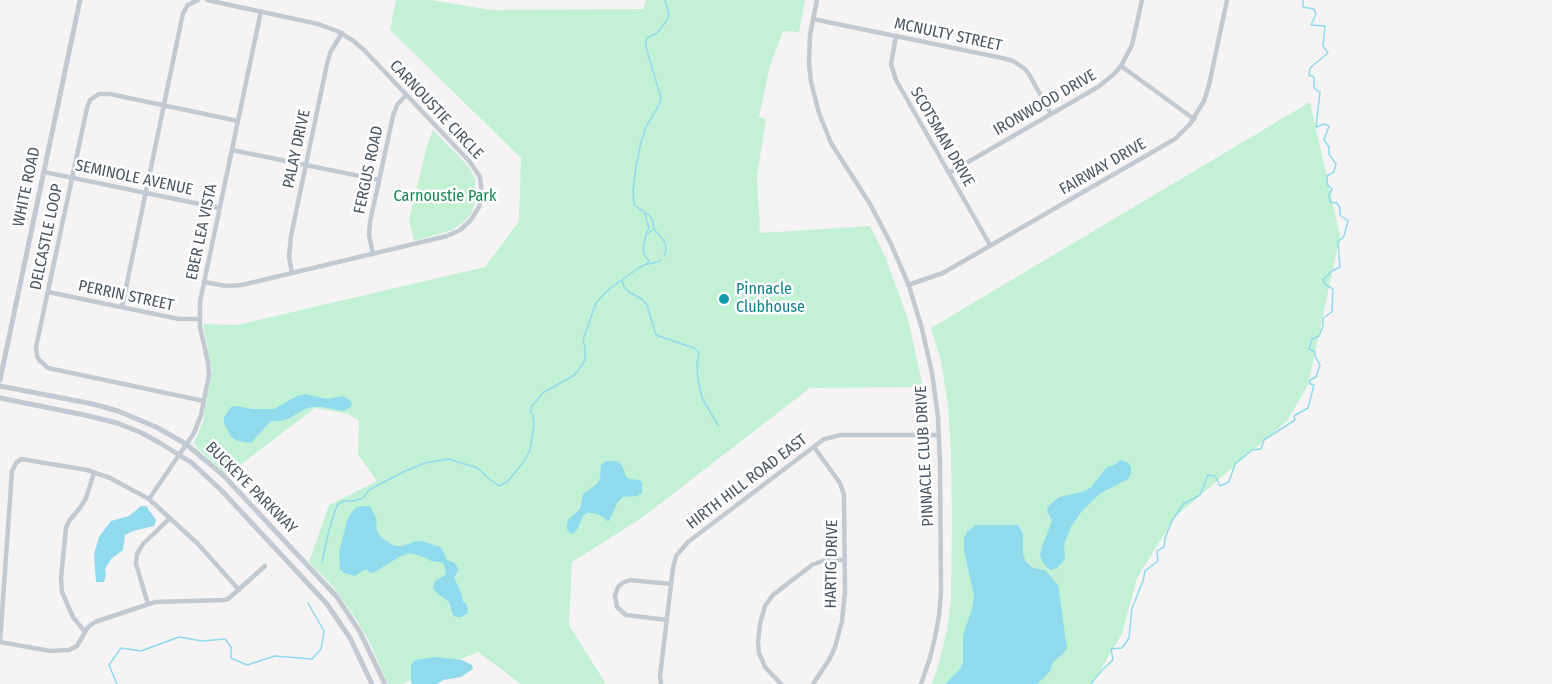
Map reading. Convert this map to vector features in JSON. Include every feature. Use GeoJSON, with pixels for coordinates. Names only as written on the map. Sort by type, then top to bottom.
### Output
{"type":"FeatureCollection","features":[{"type":"Feature","properties":{"kind":"street","name":"WHITE ROAD"},"geometry":{"type":"LineString","coordinates":[[0,380],[80,0]]}},
{"type":"Feature","properties":{"kind":"street"},"geometry":{"type":"LineString","coordinates":[[122,307],[183,13],[188,5],[198,0]]}},
{"type":"Feature","properties":{"kind":"street","name":"CARNOUSTIE CIRCLE"},"geometry":{"type":"LineString","coordinates":[[204,282],[226,286],[242,285],[447,236],[460,230],[474,218],[481,201],[481,183],[474,166],[358,44],[342,33],[318,24],[207,0]]}},
{"type":"Feature","properties":{"kind":"street","name":"PINNACLE CLUB DRIVE"},"geometry":{"type":"LineString","coordinates":[[817,0],[810,35],[809,64],[819,116],[831,143],[874,211],[891,244],[908,285],[922,329],[932,374],[939,435],[940,592],[935,637],[921,684]]}},
{"type":"Feature","properties":{"kind":"street","name":"IRONWOOD DRIVE"},"geometry":{"type":"LineString","coordinates":[[949,173],[1103,84],[1121,66],[1132,45],[1142,0]]}},
{"type":"Feature","properties":{"kind":"street","name":"FAIRWAY DRIVE"},"geometry":{"type":"LineString","coordinates":[[908,285],[943,273],[1175,139],[1194,119],[1207,93],[1227,0]]}},
{"type":"Feature","properties":{"kind":"street","name":"EBER LEA VISTA"},"geometry":{"type":"LineString","coordinates":[[148,499],[200,421],[209,369],[200,320],[200,302],[261,11]]}},
{"type":"Feature","properties":{"kind":"street","name":"MCNULTY STREET"},"geometry":{"type":"LineString","coordinates":[[813,19],[1002,58],[1016,63],[1030,76],[1051,114]]}},
{"type":"Feature","properties":{"kind":"street","name":"PALAY DRIVE"},"geometry":{"type":"LineString","coordinates":[[292,273],[288,250],[328,58],[342,33]]}},
{"type":"Feature","properties":{"kind":"street","name":"SCOTSMAN DRIVE"},"geometry":{"type":"LineString","coordinates":[[896,36],[891,60],[893,73],[990,245]]}},
{"type":"Feature","properties":{"kind":"street"},"geometry":{"type":"LineString","coordinates":[[1121,66],[1194,119]]}},
{"type":"Feature","properties":{"kind":"street","name":"DELCASTLE LOOP"},"geometry":{"type":"LineString","coordinates":[[204,401],[52,369],[44,366],[37,356],[36,347],[87,108],[93,98],[99,94],[110,94],[238,120]]}},
{"type":"Feature","properties":{"kind":"street","name":"FERGUS ROAD"},"geometry":{"type":"LineString","coordinates":[[373,254],[369,235],[370,222],[395,110],[406,95]]}},
{"type":"Feature","properties":{"kind":"street"},"geometry":{"type":"LineString","coordinates":[[232,150],[379,180]]}},
{"type":"Feature","properties":{"kind":"street","name":"SEMINOLE AVENUE"},"geometry":{"type":"LineString","coordinates":[[44,172],[219,208]]}},
{"type":"Feature","properties":{"kind":"street","name":"PERRIN STREET"},"geometry":{"type":"LineString","coordinates":[[48,292],[179,319],[200,320]]}},
{"type":"Feature","properties":{"kind":"street","name":"BUCKEYE PARKWAY"},"geometry":{"type":"LineString","coordinates":[[0,386],[118,411],[156,427],[186,444],[223,475],[337,597],[360,632],[385,684]]}},
{"type":"Feature","properties":{"kind":"street","name":"BUCKEYE PARKWAY"},"geometry":{"type":"LineString","coordinates":[[0,398],[117,423],[142,433],[179,454],[222,491],[327,604],[350,638],[372,684]]}},
{"type":"Feature","properties":{"kind":"street","name":"HIRTH HILL ROAD EAST"},"geometry":{"type":"LineString","coordinates":[[661,684],[660,676],[673,568],[676,556],[688,542],[824,439],[841,435],[939,435]]}},
{"type":"Feature","properties":{"kind":"street","name":"HARTIG DRIVE"},"geometry":{"type":"LineString","coordinates":[[813,684],[829,660],[839,634],[844,607],[845,560],[844,495],[840,483],[814,447]]}},
{"type":"Feature","properties":{"kind":"street"},"geometry":{"type":"LineString","coordinates":[[239,590],[198,544],[148,499],[110,478],[87,470],[21,459],[16,463],[12,471],[0,642],[50,651],[69,650],[77,646],[88,627],[95,622],[155,602],[224,600],[232,596],[239,590],[265,566]]}},
{"type":"Feature","properties":{"kind":"street"},"geometry":{"type":"LineString","coordinates":[[85,632],[73,617],[62,592],[61,578],[66,528],[86,498],[94,473]]}},
{"type":"Feature","properties":{"kind":"street"},"geometry":{"type":"LineString","coordinates":[[148,604],[136,564],[137,554],[143,544],[170,518]]}},
{"type":"Feature","properties":{"kind":"street"},"geometry":{"type":"LineString","coordinates":[[781,684],[765,667],[759,653],[759,633],[765,606],[773,595],[813,565],[825,560],[845,560]]}},
{"type":"Feature","properties":{"kind":"street"},"geometry":{"type":"LineString","coordinates":[[667,618],[626,615],[617,607],[615,596],[618,587],[630,580],[671,584]]}},
{"type":"Feature","properties":{"kind":"green space"},"geometry":{"type":"Polygon","coordinates":[[[396,0],[431,0],[491,10],[643,9],[646,0],[805,0],[799,32],[783,31],[770,66],[759,117],[766,119],[757,176],[760,233],[870,226],[886,259],[908,319],[923,387],[810,388],[643,517],[572,562],[569,625],[606,684],[521,684],[478,652],[401,684],[388,684],[358,622],[335,589],[309,562],[329,505],[377,481],[358,454],[359,421],[349,414],[315,408],[227,475],[194,443],[203,421],[212,370],[203,324],[237,325],[485,267],[519,221],[521,158],[390,30],[396,0]]]}},
{"type":"Feature","properties":{"kind":"green space"},"geometry":{"type":"Polygon","coordinates":[[[1310,102],[1340,236],[1308,385],[1287,421],[1175,517],[1137,578],[1122,634],[1092,684],[931,684],[947,631],[951,600],[952,518],[948,405],[941,361],[931,328],[1310,102]]]}},
{"type":"Feature","properties":{"kind":"green space","name":"Carnoustie Park"},"geometry":{"type":"Polygon","coordinates":[[[433,130],[468,166],[475,179],[476,201],[471,214],[452,230],[414,241],[409,220],[433,130]]]}},
{"type":"Feature","properties":{"kind":"water"},"geometry":{"type":"Polygon","coordinates":[[[306,394],[326,399],[343,396],[351,401],[352,405],[342,411],[312,407],[288,419],[271,421],[251,443],[238,441],[231,437],[224,423],[224,417],[231,407],[274,409],[297,396],[306,394]]]}},
{"type":"Feature","properties":{"kind":"water"},"geometry":{"type":"Polygon","coordinates":[[[1121,460],[1127,462],[1131,467],[1128,479],[1101,493],[1082,511],[1071,527],[1064,544],[1063,562],[1057,568],[1050,570],[1043,563],[1040,555],[1052,521],[1047,508],[1060,497],[1090,488],[1107,467],[1121,460]]]}},
{"type":"Feature","properties":{"kind":"water"},"geometry":{"type":"Polygon","coordinates":[[[606,461],[619,462],[626,477],[642,482],[642,493],[637,496],[623,497],[617,503],[609,521],[594,513],[587,513],[583,516],[577,530],[573,534],[570,533],[567,529],[568,520],[580,509],[583,494],[597,484],[601,465],[606,461]]]}},
{"type":"Feature","properties":{"kind":"water"},"geometry":{"type":"Polygon","coordinates":[[[141,506],[146,506],[156,520],[154,526],[125,535],[123,550],[112,558],[105,569],[104,582],[96,582],[94,554],[99,537],[111,521],[129,516],[141,506]]]}},
{"type":"Feature","properties":{"kind":"water"},"geometry":{"type":"Polygon","coordinates":[[[370,506],[376,518],[377,531],[391,544],[403,546],[421,541],[441,547],[447,560],[454,562],[459,570],[454,577],[463,601],[467,605],[468,613],[461,617],[453,615],[449,602],[433,588],[435,581],[446,573],[444,564],[440,562],[410,553],[375,572],[370,573],[366,569],[355,576],[344,573],[340,569],[339,552],[347,521],[357,507],[370,506]]]}},
{"type":"Feature","properties":{"kind":"water"},"geometry":{"type":"Polygon","coordinates":[[[976,525],[1018,525],[1023,534],[1023,555],[1026,562],[1033,568],[1045,570],[1058,585],[1067,648],[1037,684],[945,684],[963,663],[963,635],[974,596],[964,550],[964,538],[967,532],[976,525]]]}},
{"type":"Feature","properties":{"kind":"water"},"geometry":{"type":"Polygon","coordinates":[[[436,657],[462,660],[472,665],[473,669],[461,677],[443,680],[437,684],[412,684],[411,665],[415,660],[436,657]]]}},
{"type":"Feature","properties":{"kind":"waterway"},"geometry":{"type":"LineString","coordinates":[[647,234],[654,229],[653,221],[650,216],[634,205],[633,190],[641,142],[661,98],[646,42],[647,38],[657,33],[667,20],[669,14],[665,0]]}},
{"type":"Feature","properties":{"kind":"waterway"},"geometry":{"type":"LineString","coordinates":[[1091,684],[1113,660],[1111,649],[1122,648],[1129,638],[1132,608],[1145,571],[1158,561],[1157,551],[1164,547],[1172,521],[1183,504],[1200,495],[1208,475],[1215,476],[1220,486],[1229,482],[1235,464],[1252,450],[1261,449],[1264,440],[1295,420],[1294,416],[1308,408],[1314,385],[1310,384],[1310,380],[1316,377],[1320,365],[1315,352],[1309,349],[1312,339],[1319,336],[1323,318],[1332,312],[1333,289],[1323,280],[1340,267],[1338,242],[1344,236],[1348,221],[1340,215],[1337,203],[1330,202],[1329,196],[1332,189],[1327,184],[1327,176],[1334,172],[1336,164],[1324,140],[1329,126],[1324,124],[1316,127],[1320,92],[1314,88],[1314,77],[1309,75],[1310,68],[1328,53],[1323,46],[1325,26],[1311,25],[1316,14],[1314,9],[1303,7],[1303,0]]}},
{"type":"Feature","properties":{"kind":"waterway"},"geometry":{"type":"LineString","coordinates":[[322,562],[337,505],[344,501],[363,498],[369,490],[403,472],[425,463],[448,459],[478,468],[499,486],[508,481],[530,450],[534,425],[533,415],[530,412],[532,406],[544,392],[573,376],[585,360],[583,342],[596,303],[612,287],[649,261],[643,250],[649,228],[644,212]]}},
{"type":"Feature","properties":{"kind":"waterway"},"geometry":{"type":"LineString","coordinates":[[654,229],[665,242],[664,256]]}},
{"type":"Feature","properties":{"kind":"waterway"},"geometry":{"type":"LineString","coordinates":[[648,264],[661,260]]}},
{"type":"Feature","properties":{"kind":"waterway"},"geometry":{"type":"LineString","coordinates":[[622,280],[624,287],[647,305],[656,335],[694,348],[699,352],[698,380],[702,398],[718,425]]}},
{"type":"Feature","properties":{"kind":"waterway"},"geometry":{"type":"LineString","coordinates":[[117,684],[109,665],[121,648],[141,651],[179,637],[202,641],[225,639],[231,647],[231,658],[247,665],[275,656],[312,659],[321,649],[324,631],[308,603]]}},
{"type":"Feature","properties":{"kind":"place","name":"Pinnacle Clubhouse"},"geometry":{"type":"Point","coordinates":[724,299]}}]}
